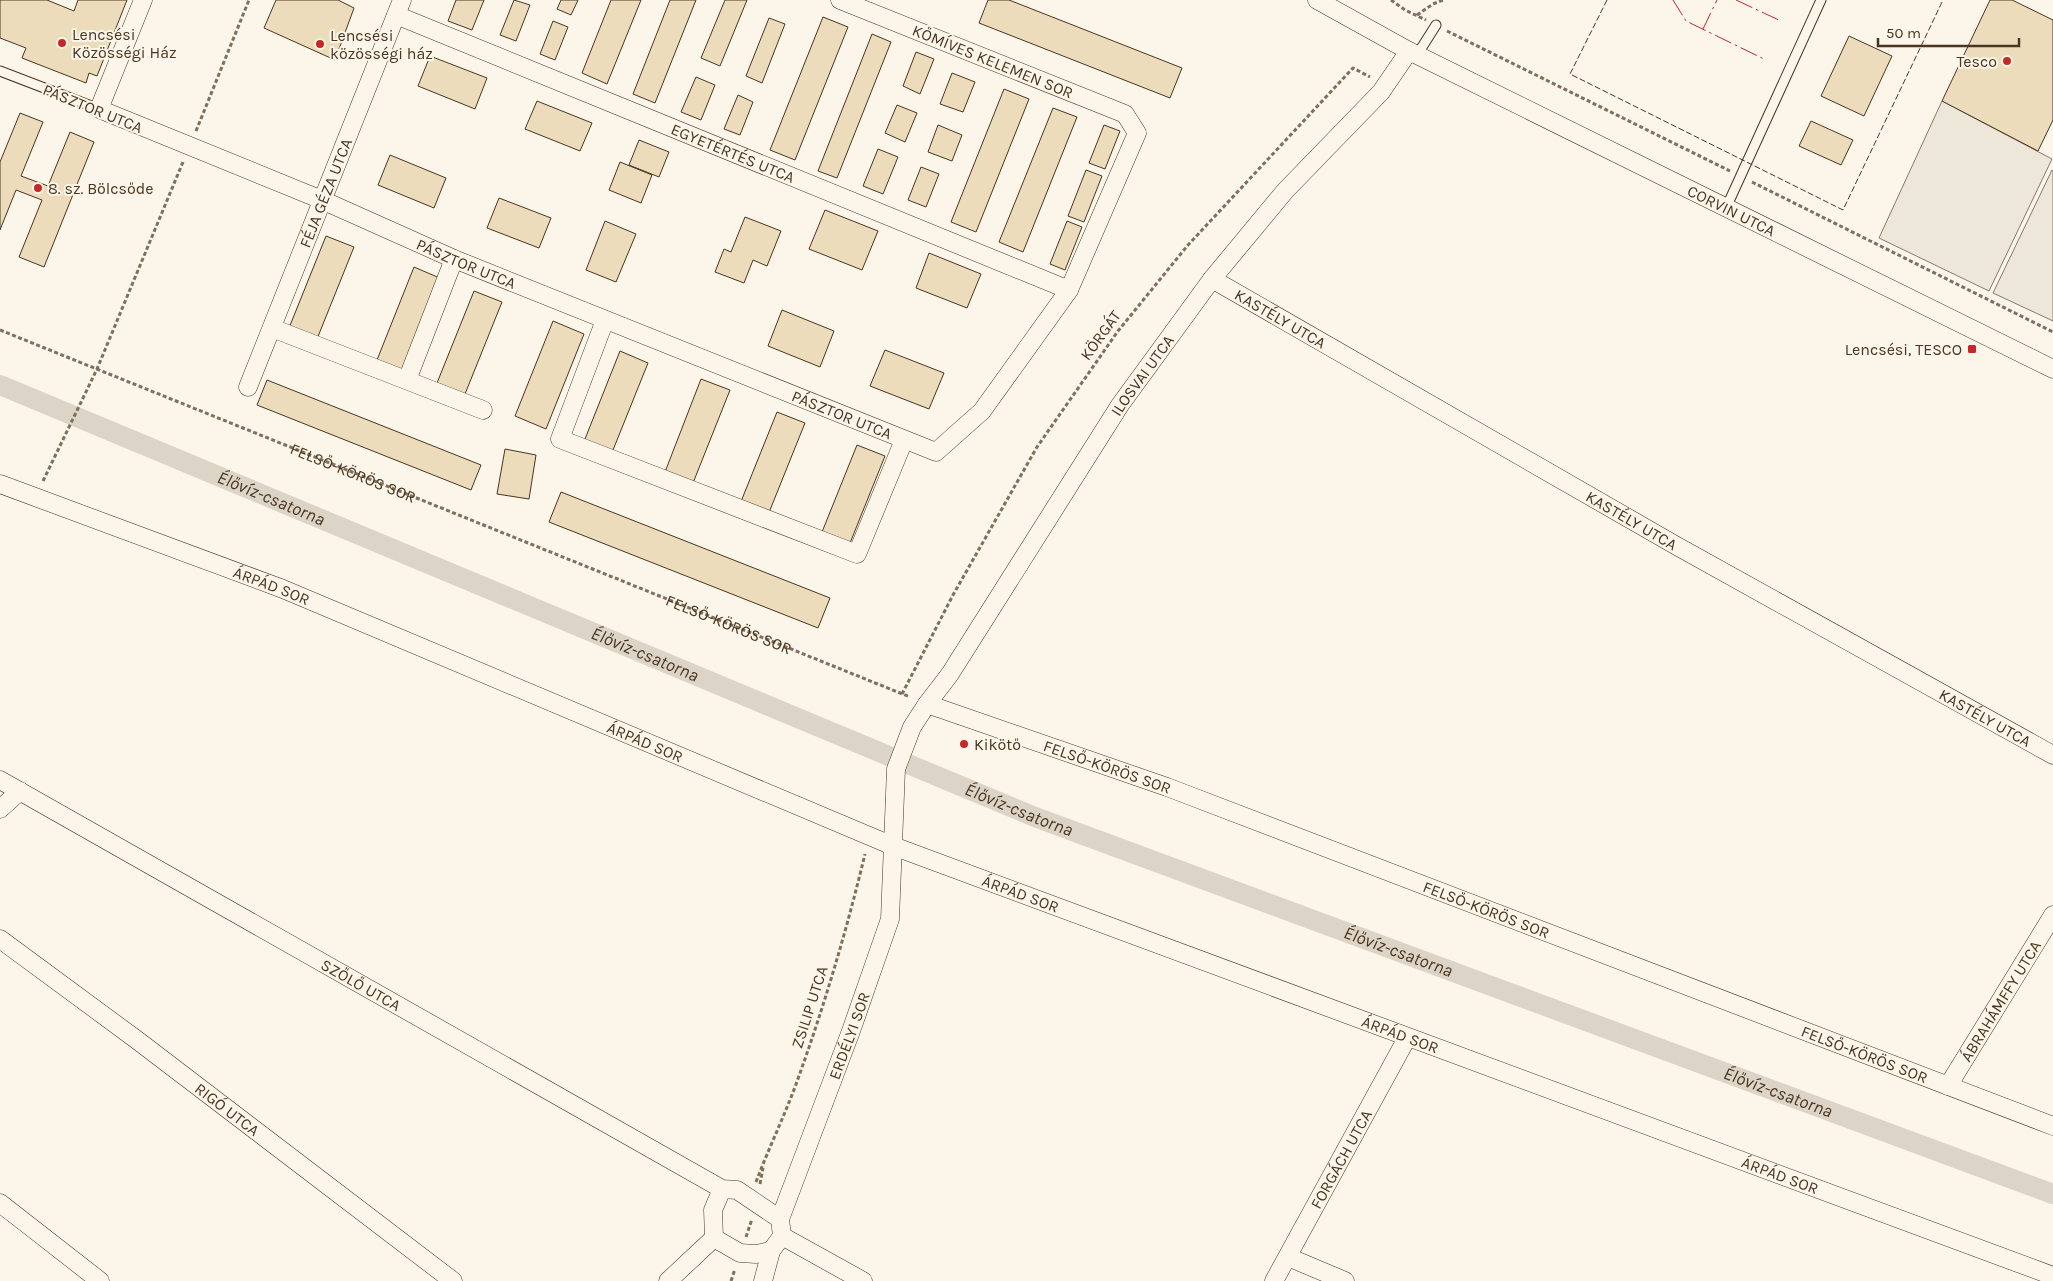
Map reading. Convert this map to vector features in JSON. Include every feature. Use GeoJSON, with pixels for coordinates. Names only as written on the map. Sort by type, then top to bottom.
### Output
{"type":"FeatureCollection","features":[{"type":"Feature","properties":{"kind":"street"},"geometry":{"type":"LineString","coordinates":[[99,109],[143,0]]}},
{"type":"Feature","properties":{"kind":"street","name":"KŐMÍVES KELEMEN SOR"},"geometry":{"type":"LineString","coordinates":[[840,0],[1125,114],[1137,133],[1069,290]]}},
{"type":"Feature","properties":{"kind":"street","name":"CORVIN UTCA"},"geometry":{"type":"LineString","coordinates":[[1318,0],[1413,53],[2053,369]]}},
{"type":"Feature","properties":{"kind":"street","name":"FÉJA GÉZA UTCA"},"geometry":{"type":"LineString","coordinates":[[248,387],[399,8]]}},
{"type":"Feature","properties":{"kind":"street","name":"EGYETÉRTÉS UTCA"},"geometry":{"type":"LineString","coordinates":[[399,8],[1069,290]]}},
{"type":"Feature","properties":{"kind":"street","name":"ILOSVAI UTCA"},"geometry":{"type":"LineString","coordinates":[[896,769],[912,727],[950,674],[1120,405],[1212,279],[1284,191],[1380,92],[1413,53]]}},
{"type":"Feature","properties":{"kind":"street","name":"PÁSZTOR UTCA"},"geometry":{"type":"LineString","coordinates":[[99,109],[322,200],[454,259],[936,452],[982,411],[1069,290]]}},
{"type":"Feature","properties":{"kind":"street"},"geometry":{"type":"LineString","coordinates":[[407,380],[454,259]]}},
{"type":"Feature","properties":{"kind":"street","name":"KASTÉLY UTCA"},"geometry":{"type":"LineString","coordinates":[[1212,279],[1675,545],[2053,755]]}},
{"type":"Feature","properties":{"kind":"street"},"geometry":{"type":"LineString","coordinates":[[605,320],[560,439],[857,554],[904,440]]}},
{"type":"Feature","properties":{"kind":"street"},"geometry":{"type":"LineString","coordinates":[[272,328],[484,410]]}},
{"type":"Feature","properties":{"kind":"street","name":"ÁRPÁD SOR"},"geometry":{"type":"LineString","coordinates":[[0,484],[283,589],[892,846],[2053,1276]]}},
{"type":"Feature","properties":{"kind":"street","name":"FELSŐ-KÖRÖS SOR"},"geometry":{"type":"LineString","coordinates":[[927,704],[1167,786],[2053,1126]]}},
{"type":"Feature","properties":{"kind":"street","name":"ERDÉLYI SOR"},"geometry":{"type":"LineString","coordinates":[[780,1219],[851,1031],[890,919],[896,769]]}},
{"type":"Feature","properties":{"kind":"street","name":"SZŐLŐ UTCA"},"geometry":{"type":"LineString","coordinates":[[0,780],[722,1189],[737,1190],[780,1219]]}},
{"type":"Feature","properties":{"kind":"street"},"geometry":{"type":"LineString","coordinates":[[0,809],[20,791]]}},
{"type":"Feature","properties":{"kind":"street","name":"ÁBRAHÁMFFY UTCA"},"geometry":{"type":"LineString","coordinates":[[1948,1086],[2053,915]]}},
{"type":"Feature","properties":{"kind":"street","name":"RIGÓ UTCA"},"geometry":{"type":"LineString","coordinates":[[0,939],[137,1040],[453,1281]]}},
{"type":"Feature","properties":{"kind":"street","name":"FORGÁCH UTCA"},"geometry":{"type":"LineString","coordinates":[[1274,1281],[1407,1038]]}},
{"type":"Feature","properties":{"kind":"street"},"geometry":{"type":"LineString","coordinates":[[714,1238],[712,1210],[722,1189]]}},
{"type":"Feature","properties":{"kind":"street"},"geometry":{"type":"LineString","coordinates":[[0,1203],[100,1281]]}},
{"type":"Feature","properties":{"kind":"street"},"geometry":{"type":"LineString","coordinates":[[763,1281],[776,1244],[780,1219]]}},
{"type":"Feature","properties":{"kind":"street"},"geometry":{"type":"LineString","coordinates":[[714,1238],[740,1253],[756,1254],[776,1244],[863,1281]]}},
{"type":"Feature","properties":{"kind":"street"},"geometry":{"type":"LineString","coordinates":[[668,1281],[714,1238]]}},
{"type":"Feature","properties":{"kind":"street"},"geometry":{"type":"LineString","coordinates":[[1288,1257],[1346,1281]]}},
{"type":"Feature","properties":{"kind":"lane"},"geometry":{"type":"LineString","coordinates":[[1726,208],[1821,0]]}},
{"type":"Feature","properties":{"kind":"lane"},"geometry":{"type":"LineString","coordinates":[[1413,53],[1436,26]]}},
{"type":"Feature","properties":{"kind":"lane","name":"PÁSZTOR UTCA"},"geometry":{"type":"LineString","coordinates":[[0,71],[99,109]]}},
{"type":"Feature","properties":{"kind":"path"},"geometry":{"type":"LineString","coordinates":[[34,497],[83,402],[97,370],[249,0]]}},
{"type":"Feature","properties":{"kind":"path"},"geometry":{"type":"LineString","coordinates":[[1392,0],[1436,26]]}},
{"type":"Feature","properties":{"kind":"path"},"geometry":{"type":"LineString","coordinates":[[1416,15],[1432,4],[1443,0]]}},
{"type":"Feature","properties":{"kind":"path","name":"KÖRGÁT"},"geometry":{"type":"LineString","coordinates":[[902,694],[954,594],[1037,447],[1118,331],[1188,245],[1353,68],[1371,78]]}},
{"type":"Feature","properties":{"kind":"path","name":"FELSŐ-KÖRÖS SOR"},"geometry":{"type":"LineString","coordinates":[[0,330],[927,704]]}},
{"type":"Feature","properties":{"kind":"path","name":"ZSILIP UTCA"},"geometry":{"type":"LineString","coordinates":[[765,1160],[795,1088],[829,987],[843,943],[864,857]]}},
{"type":"Feature","properties":{"kind":"path"},"geometry":{"type":"LineString","coordinates":[[740,1253],[756,1204]]}},
{"type":"Feature","properties":{"kind":"shaded area"},"geometry":{"type":"Polygon","coordinates":[[[1942,101],[2052,159],[1989,291],[1879,238],[1942,101]]]}},
{"type":"Feature","properties":{"kind":"shaded area"},"geometry":{"type":"Polygon","coordinates":[[[2053,171],[2053,321],[1993,293],[2053,171]]]}},
{"type":"Feature","properties":{"kind":"building","name":"Lencsési Közösségi Ház"},"geometry":{"type":"Polygon","coordinates":[[[0,0],[47,0],[74,11],[78,0],[127,0],[97,76],[89,73],[86,83],[22,58],[26,48],[0,38],[0,0]]]}},
{"type":"Feature","properties":{"kind":"building","name":"Lencsési közösségi ház"},"geometry":{"type":"Polygon","coordinates":[[[276,0],[338,0],[354,8],[335,60],[264,28],[276,0]]]}},
{"type":"Feature","properties":{"kind":"building"},"geometry":{"type":"Polygon","coordinates":[[[456,0],[484,0],[472,30],[448,21],[456,0]]]}},
{"type":"Feature","properties":{"kind":"building"},"geometry":{"type":"Polygon","coordinates":[[[514,0],[530,5],[516,41],[500,35],[514,0]]]}},
{"type":"Feature","properties":{"kind":"building"},"geometry":{"type":"Polygon","coordinates":[[[561,0],[578,0],[571,15],[557,9],[561,0]]]}},
{"type":"Feature","properties":{"kind":"building"},"geometry":{"type":"Polygon","coordinates":[[[611,0],[641,0],[607,84],[582,73],[611,0]]]}},
{"type":"Feature","properties":{"kind":"building"},"geometry":{"type":"Polygon","coordinates":[[[670,0],[696,0],[655,103],[633,94],[670,0]]]}},
{"type":"Feature","properties":{"kind":"building"},"geometry":{"type":"Polygon","coordinates":[[[725,0],[747,0],[720,66],[701,58],[725,0]]]}},
{"type":"Feature","properties":{"kind":"building"},"geometry":{"type":"Polygon","coordinates":[[[988,0],[1009,0],[1182,68],[1170,98],[979,23],[988,0]]]}},
{"type":"Feature","properties":{"kind":"building","name":"Tesco"},"geometry":{"type":"Polygon","coordinates":[[[1990,0],[2012,0],[2053,20],[2053,120],[2038,151],[1942,101],[1990,0]]]}},
{"type":"Feature","properties":{"kind":"building"},"geometry":{"type":"Polygon","coordinates":[[[823,17],[848,27],[795,160],[770,150],[823,17]]]}},
{"type":"Feature","properties":{"kind":"building"},"geometry":{"type":"Polygon","coordinates":[[[769,18],[785,24],[762,83],[746,76],[769,18]]]}},
{"type":"Feature","properties":{"kind":"building"},"geometry":{"type":"Polygon","coordinates":[[[553,21],[568,27],[555,60],[540,54],[553,21]]]}},
{"type":"Feature","properties":{"kind":"building"},"geometry":{"type":"Polygon","coordinates":[[[872,34],[891,42],[837,178],[818,171],[872,34]]]}},
{"type":"Feature","properties":{"kind":"building"},"geometry":{"type":"Polygon","coordinates":[[[1849,36],[1892,56],[1864,116],[1821,96],[1849,36]]]}},
{"type":"Feature","properties":{"kind":"building"},"geometry":{"type":"Polygon","coordinates":[[[916,52],[934,59],[920,94],[903,86],[916,52]]]}},
{"type":"Feature","properties":{"kind":"building"},"geometry":{"type":"Polygon","coordinates":[[[430,56],[487,78],[475,109],[418,86],[430,56]]]}},
{"type":"Feature","properties":{"kind":"building"},"geometry":{"type":"Polygon","coordinates":[[[952,73],[975,82],[963,112],[940,104],[952,73]]]}},
{"type":"Feature","properties":{"kind":"building"},"geometry":{"type":"Polygon","coordinates":[[[696,77],[715,85],[701,120],[681,112],[696,77]]]}},
{"type":"Feature","properties":{"kind":"building"},"geometry":{"type":"Polygon","coordinates":[[[1004,89],[1029,99],[976,232],[951,222],[1004,89]]]}},
{"type":"Feature","properties":{"kind":"building"},"geometry":{"type":"Polygon","coordinates":[[[738,95],[753,102],[740,135],[724,129],[738,95]]]}},
{"type":"Feature","properties":{"kind":"building"},"geometry":{"type":"Polygon","coordinates":[[[537,101],[592,123],[580,151],[525,129],[537,101]]]}},
{"type":"Feature","properties":{"kind":"building"},"geometry":{"type":"Polygon","coordinates":[[[897,105],[917,113],[905,142],[885,133],[897,105]]]}},
{"type":"Feature","properties":{"kind":"building"},"geometry":{"type":"Polygon","coordinates":[[[1053,108],[1077,117],[1023,252],[999,242],[1053,108]]]}},
{"type":"Feature","properties":{"kind":"building","name":"8. sz. Bölcsőde"},"geometry":{"type":"Polygon","coordinates":[[[20,113],[43,122],[21,176],[48,186],[70,132],[94,142],[44,267],[19,257],[42,200],[16,190],[0,230],[0,162],[20,113]]]}},
{"type":"Feature","properties":{"kind":"building"},"geometry":{"type":"Polygon","coordinates":[[[1811,121],[1853,140],[1841,165],[1799,146],[1811,121]]]}},
{"type":"Feature","properties":{"kind":"building"},"geometry":{"type":"Polygon","coordinates":[[[938,125],[962,135],[952,161],[928,152],[938,125]]]}},
{"type":"Feature","properties":{"kind":"building"},"geometry":{"type":"Polygon","coordinates":[[[1104,125],[1120,131],[1105,169],[1089,163],[1104,125]]]}},
{"type":"Feature","properties":{"kind":"building"},"geometry":{"type":"Polygon","coordinates":[[[639,140],[669,152],[659,177],[629,165],[639,140]]]}},
{"type":"Feature","properties":{"kind":"building"},"geometry":{"type":"Polygon","coordinates":[[[878,149],[898,157],[883,194],[863,186],[878,149]]]}},
{"type":"Feature","properties":{"kind":"building"},"geometry":{"type":"Polygon","coordinates":[[[390,155],[446,178],[434,208],[378,185],[390,155]]]}},
{"type":"Feature","properties":{"kind":"building"},"geometry":{"type":"Polygon","coordinates":[[[620,162],[652,175],[641,203],[609,190],[620,162]]]}},
{"type":"Feature","properties":{"kind":"building"},"geometry":{"type":"Polygon","coordinates":[[[921,167],[939,174],[926,207],[908,200],[921,167]]]}},
{"type":"Feature","properties":{"kind":"building"},"geometry":{"type":"Polygon","coordinates":[[[1086,170],[1102,176],[1084,222],[1068,216],[1086,170]]]}},
{"type":"Feature","properties":{"kind":"building"},"geometry":{"type":"Polygon","coordinates":[[[499,198],[551,218],[539,248],[487,228],[499,198]]]}},
{"type":"Feature","properties":{"kind":"building"},"geometry":{"type":"Polygon","coordinates":[[[825,210],[878,231],[862,270],[809,249],[825,210]]]}},
{"type":"Feature","properties":{"kind":"building"},"geometry":{"type":"Polygon","coordinates":[[[745,217],[781,231],[767,266],[753,260],[744,283],[715,272],[724,249],[731,252],[745,217]]]}},
{"type":"Feature","properties":{"kind":"building"},"geometry":{"type":"Polygon","coordinates":[[[605,221],[636,234],[616,282],[586,270],[605,221]]]}},
{"type":"Feature","properties":{"kind":"building"},"geometry":{"type":"Polygon","coordinates":[[[1067,221],[1082,227],[1065,270],[1050,264],[1067,221]]]}},
{"type":"Feature","properties":{"kind":"building"},"geometry":{"type":"Polygon","coordinates":[[[326,236],[354,247],[317,339],[289,328],[326,236]]]}},
{"type":"Feature","properties":{"kind":"building"},"geometry":{"type":"Polygon","coordinates":[[[929,253],[981,274],[967,308],[916,288],[929,253]]]}},
{"type":"Feature","properties":{"kind":"building"},"geometry":{"type":"Polygon","coordinates":[[[414,267],[442,279],[405,371],[377,360],[414,267]]]}},
{"type":"Feature","properties":{"kind":"building"},"geometry":{"type":"Polygon","coordinates":[[[474,291],[502,302],[465,394],[437,383],[474,291]]]}},
{"type":"Feature","properties":{"kind":"building"},"geometry":{"type":"Polygon","coordinates":[[[782,310],[834,331],[820,367],[768,346],[782,310]]]}},
{"type":"Feature","properties":{"kind":"building"},"geometry":{"type":"Polygon","coordinates":[[[553,321],[584,334],[546,429],[515,416],[553,321]]]}},
{"type":"Feature","properties":{"kind":"building"},"geometry":{"type":"Polygon","coordinates":[[[885,350],[944,373],[929,409],[870,386],[885,350]]]}},
{"type":"Feature","properties":{"kind":"building"},"geometry":{"type":"Polygon","coordinates":[[[620,351],[648,363],[611,455],[583,444],[620,351]]]}},
{"type":"Feature","properties":{"kind":"building"},"geometry":{"type":"Polygon","coordinates":[[[701,379],[730,390],[693,483],[665,472],[701,379]]]}},
{"type":"Feature","properties":{"kind":"building"},"geometry":{"type":"Polygon","coordinates":[[[267,380],[481,465],[471,490],[257,405],[267,380]]]}},
{"type":"Feature","properties":{"kind":"building"},"geometry":{"type":"Polygon","coordinates":[[[777,412],[805,423],[768,515],[740,504],[777,412]]]}},
{"type":"Feature","properties":{"kind":"building"},"geometry":{"type":"Polygon","coordinates":[[[857,445],[885,456],[848,548],[820,537],[857,445]]]}},
{"type":"Feature","properties":{"kind":"building"},"geometry":{"type":"Polygon","coordinates":[[[505,449],[536,455],[529,499],[497,494],[505,449]]]}},
{"type":"Feature","properties":{"kind":"building"},"geometry":{"type":"Polygon","coordinates":[[[561,492],[830,598],[818,628],[549,522],[561,492]]]}},
{"type":"Feature","properties":{"kind":"waterway","name":"Élővíz-csatorna"},"geometry":{"type":"LineString","coordinates":[[0,385],[1035,817],[2053,1194]]}},
{"type":"Feature","properties":{"kind":"fence"},"geometry":{"type":"LineString","coordinates":[[1607,0],[1570,74],[1843,210],[1943,0]]}},
{"type":"Feature","properties":{"kind":"power"},"geometry":{"type":"LineString","coordinates":[[1673,0],[1686,21],[1764,59]]}},
{"type":"Feature","properties":{"kind":"power"},"geometry":{"type":"LineString","coordinates":[[1703,29],[1717,0]]}},
{"type":"Feature","properties":{"kind":"power"},"geometry":{"type":"LineString","coordinates":[[1736,0],[1781,21]]}},
{"type":"Feature","properties":{"kind":"place","name":"Lencsési Közösségi Ház"},"geometry":{"type":"Point","coordinates":[62,43]}},
{"type":"Feature","properties":{"kind":"place","name":"Lencsési közösségi ház"},"geometry":{"type":"Point","coordinates":[320,44]}},
{"type":"Feature","properties":{"kind":"place","name":"Tesco"},"geometry":{"type":"Point","coordinates":[2007,61]}},
{"type":"Feature","properties":{"kind":"place","name":"8. sz. Bölcsőde"},"geometry":{"type":"Point","coordinates":[38,188]}},
{"type":"Feature","properties":{"kind":"place","name":"Lencsési, TESCO"},"geometry":{"type":"Point","coordinates":[1972,349]}},
{"type":"Feature","properties":{"kind":"place","name":"Kikötő"},"geometry":{"type":"Point","coordinates":[964,744]}}]}
